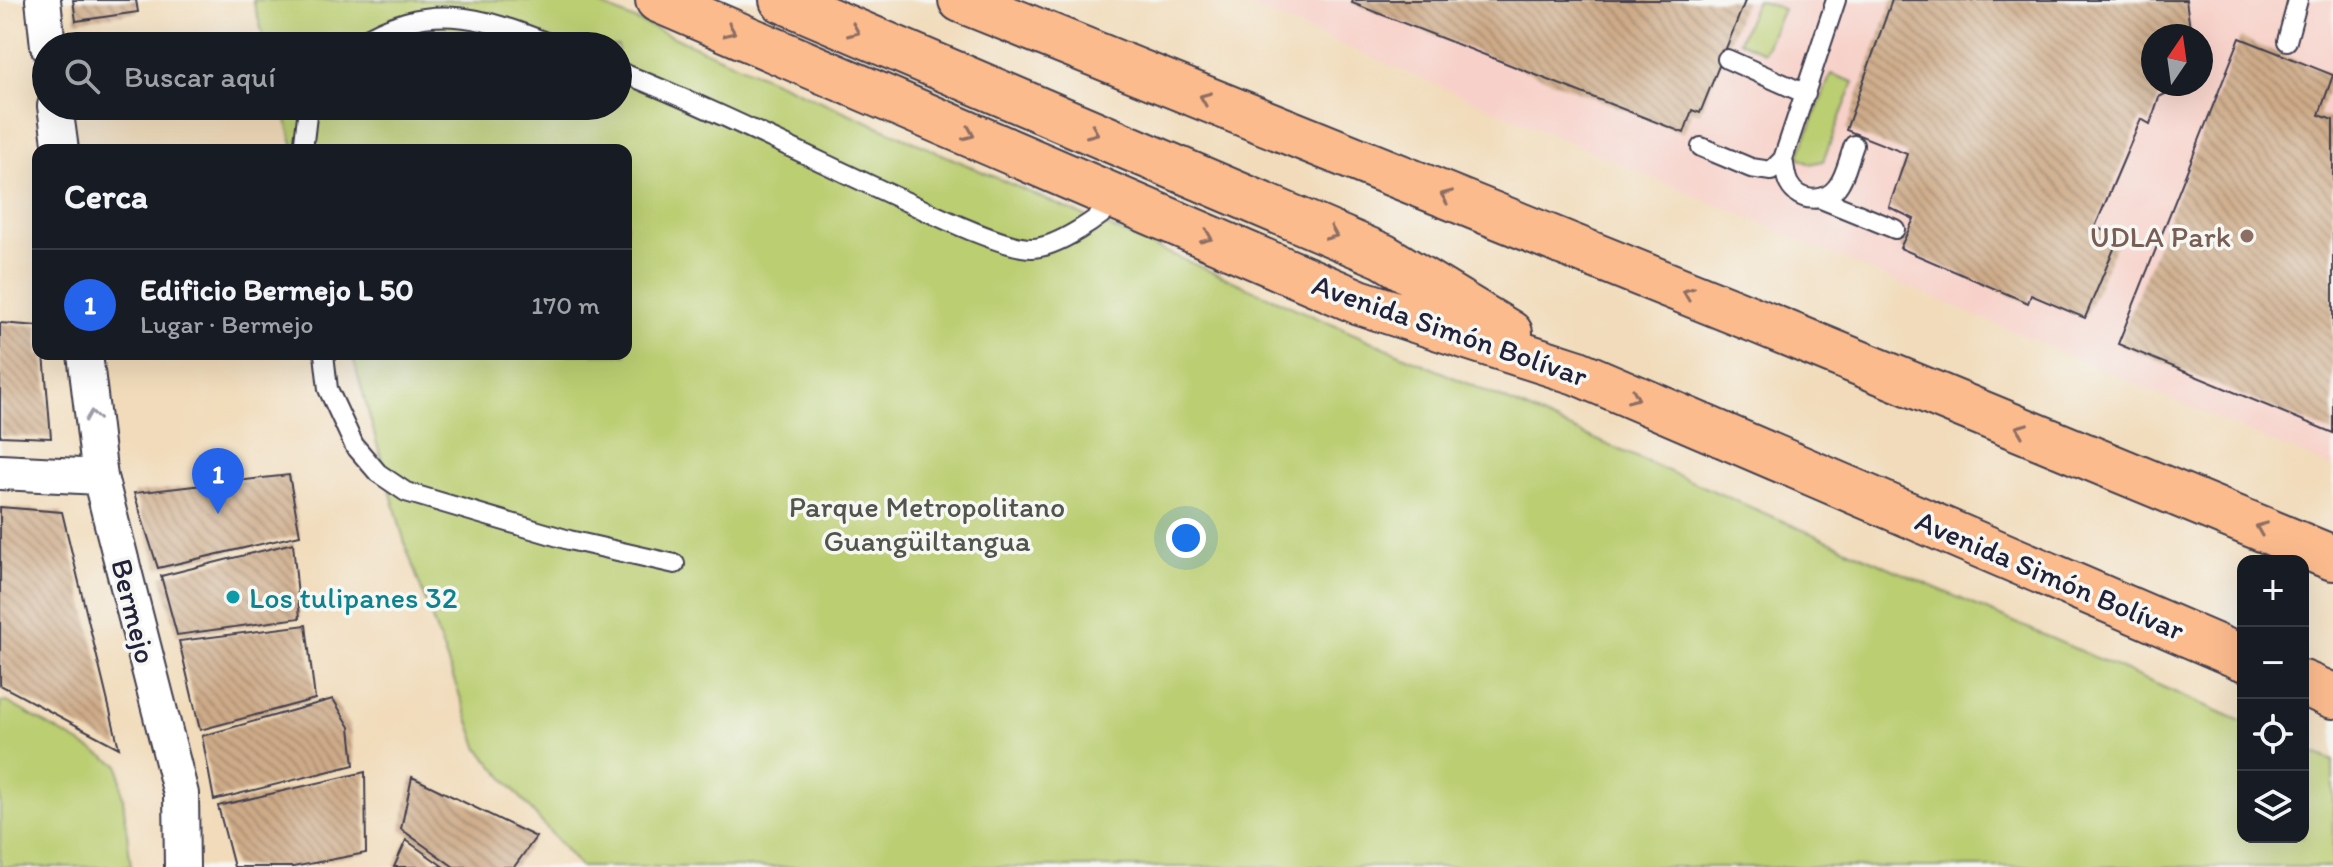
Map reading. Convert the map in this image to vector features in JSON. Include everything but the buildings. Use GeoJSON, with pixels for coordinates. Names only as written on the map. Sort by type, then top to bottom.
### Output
{"type":"FeatureCollection","features":[{"type":"Feature","properties":{"kind":"highway","name":"Avenida Simón Bolívar"},"geometry":{"type":"LineString","coordinates":[[658,0],[1359,302],[1576,372],[2237,655]]}},
{"type":"Feature","properties":{"kind":"highway"},"geometry":{"type":"LineString","coordinates":[[782,0],[1383,256],[1576,372]]}},
{"type":"Feature","properties":{"kind":"highway"},"geometry":{"type":"LineString","coordinates":[[961,0],[1775,328],[2333,558]]}},
{"type":"Feature","properties":{"kind":"highway"},"geometry":{"type":"LineString","coordinates":[[2309,686],[2333,696]]}},
{"type":"Feature","properties":{"kind":"street"},"geometry":{"type":"LineString","coordinates":[[43,0],[46,32]]}},
{"type":"Feature","properties":{"kind":"street"},"geometry":{"type":"LineString","coordinates":[[57,120],[60,144]]}},
{"type":"Feature","properties":{"kind":"street","name":"Bermejo"},"geometry":{"type":"LineString","coordinates":[[86,360],[100,477],[181,794],[182,867]]}},
{"type":"Feature","properties":{"kind":"street"},"geometry":{"type":"LineString","coordinates":[[0,472],[100,477]]}},
{"type":"Feature","properties":{"kind":"lane"},"geometry":{"type":"LineString","coordinates":[[1701,147],[1751,168],[1771,171],[1783,159],[1836,0]]}},
{"type":"Feature","properties":{"kind":"lane"},"geometry":{"type":"LineString","coordinates":[[2287,41],[2298,0]]}},
{"type":"Feature","properties":{"kind":"lane"},"geometry":{"type":"LineString","coordinates":[[368,32],[420,5],[446,4],[469,8],[524,32]]}},
{"type":"Feature","properties":{"kind":"lane"},"geometry":{"type":"LineString","coordinates":[[1727,59],[1806,94]]}},
{"type":"Feature","properties":{"kind":"lane"},"geometry":{"type":"LineString","coordinates":[[632,77],[931,213],[1000,241],[1034,248],[1067,237],[1106,212],[1119,198]]}},
{"type":"Feature","properties":{"kind":"lane"},"geometry":{"type":"LineString","coordinates":[[304,144],[307,120]]}},
{"type":"Feature","properties":{"kind":"lane"},"geometry":{"type":"LineString","coordinates":[[1821,199],[1838,186],[1854,145]]}},
{"type":"Feature","properties":{"kind":"lane"},"geometry":{"type":"LineString","coordinates":[[1783,159],[1788,183],[1795,193],[1821,199],[1895,229]]}},
{"type":"Feature","properties":{"kind":"lane"},"geometry":{"type":"LineString","coordinates":[[325,360],[328,389],[354,445],[378,473],[406,492],[569,540],[675,564]]}},
{"type":"Feature","properties":{"kind":"shaded area"},"geometry":{"type":"Polygon","coordinates":[[[1234,0],[2333,0],[2333,468],[1357,51],[1234,0]]]}},
{"type":"Feature","properties":{"kind":"green space","name":"Parque Metropolitano Guangüiltangua"},"geometry":{"type":"Polygon","coordinates":[[[253,0],[589,0],[2237,719],[2237,843],[2309,843],[2309,751],[2333,761],[2333,867],[580,867],[479,749],[406,547],[354,360],[632,360],[632,144],[293,144],[286,120],[632,120],[632,32],[262,32],[253,0]]]}},
{"type":"Feature","properties":{"kind":"green space"},"geometry":{"type":"Polygon","coordinates":[[[1757,0],[1783,9],[1764,52],[1739,41],[1757,0]]]}},
{"type":"Feature","properties":{"kind":"green space"},"geometry":{"type":"Polygon","coordinates":[[[1831,74],[1854,82],[1823,161],[1810,164],[1800,159],[1799,155],[1831,74]]]}},
{"type":"Feature","properties":{"kind":"green space"},"geometry":{"type":"Polygon","coordinates":[[[0,702],[7,702],[119,765],[131,867],[0,867],[0,702]]]}},
{"type":"Feature","properties":{"kind":"place","name":"UDLA Park"},"geometry":{"type":"Point","coordinates":[2247,236]}},
{"type":"Feature","properties":{"kind":"place","name":"Edificio Bermejo L 50"},"geometry":{"type":"Point","coordinates":[218,514]}},
{"type":"Feature","properties":{"kind":"place","name":"Los tulipanes 32"},"geometry":{"type":"Point","coordinates":[233,597]}}]}
